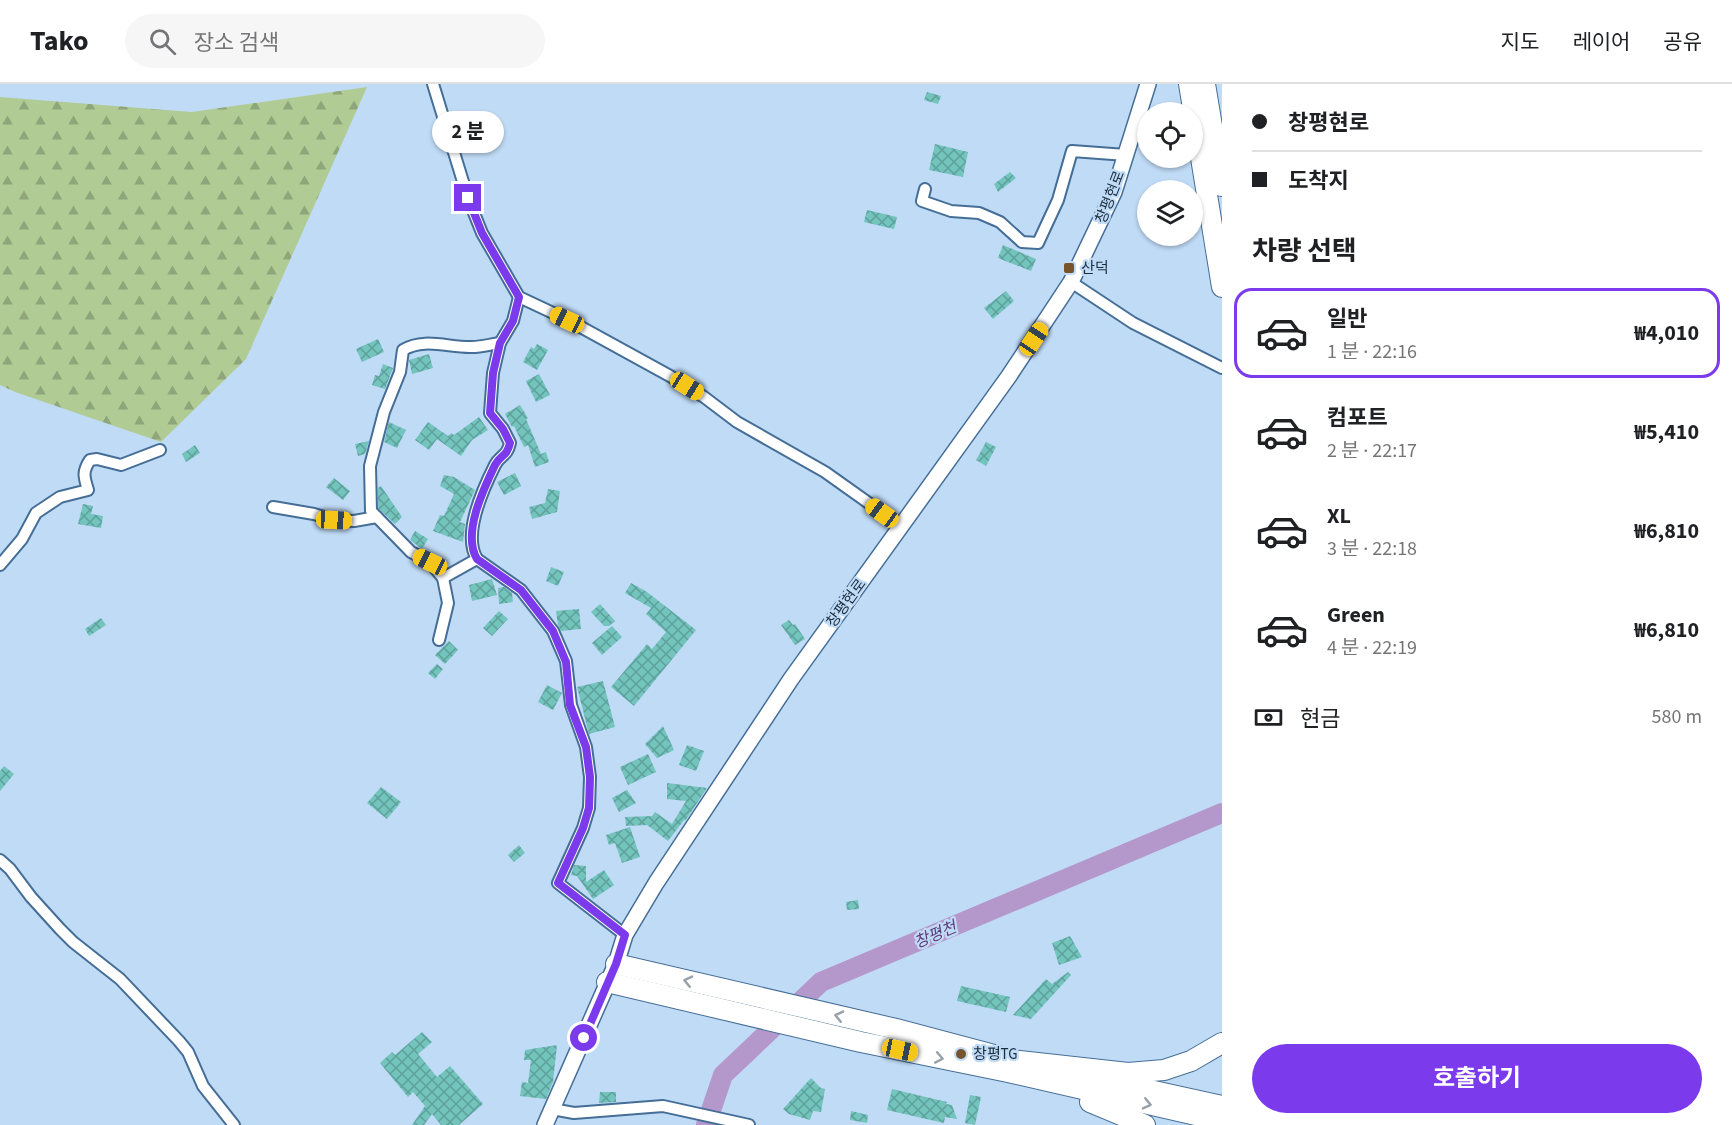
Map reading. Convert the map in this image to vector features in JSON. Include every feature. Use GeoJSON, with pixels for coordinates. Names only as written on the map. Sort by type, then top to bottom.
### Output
{"type":"FeatureCollection","features":[{"type":"Feature","properties":{"kind":"highway"},"geometry":{"type":"LineString","coordinates":[[1189,84],[1222,287]]}},
{"type":"Feature","properties":{"kind":"highway"},"geometry":{"type":"LineString","coordinates":[[1205,84],[1222,186]]}},
{"type":"Feature","properties":{"kind":"highway"},"geometry":{"type":"LineString","coordinates":[[616,964],[896,1029],[1010,1066],[1222,1121]]}},
{"type":"Feature","properties":{"kind":"highway"},"geometry":{"type":"LineString","coordinates":[[608,982],[861,1042],[1010,1066],[1222,1106]]}},
{"type":"Feature","properties":{"kind":"highway"},"geometry":{"type":"LineString","coordinates":[[1010,1066],[1128,1073],[1164,1070],[1191,1061],[1222,1043]]}},
{"type":"Feature","properties":{"kind":"highway"},"geometry":{"type":"LineString","coordinates":[[1010,1066],[1145,1125]]}},
{"type":"Feature","properties":{"kind":"main road","name":"창평현로"},"geometry":{"type":"LineString","coordinates":[[545,1125],[616,964],[625,935],[656,883],[765,718],[1009,376],[1071,282],[1107,209],[1148,84]]}},
{"type":"Feature","properties":{"kind":"street"},"geometry":{"type":"LineString","coordinates":[[433,84],[468,198],[482,233],[519,297],[567,320],[670,376],[738,422],[825,472],[901,526]]}},
{"type":"Feature","properties":{"kind":"street"},"geometry":{"type":"LineString","coordinates":[[925,189],[922,201],[951,211],[979,213],[1000,222],[1022,242],[1038,243],[1058,200],[1072,151],[1126,155]]}},
{"type":"Feature","properties":{"kind":"street"},"geometry":{"type":"LineString","coordinates":[[1071,282],[1133,323],[1222,368]]}},
{"type":"Feature","properties":{"kind":"street"},"geometry":{"type":"LineString","coordinates":[[519,297],[513,321],[500,343],[493,373],[490,413],[503,429],[510,443],[508,453],[496,462],[477,510],[472,528],[473,552],[477,559],[521,590],[553,631],[566,662],[570,705],[586,747],[590,777],[589,808],[583,828],[558,883],[625,935]]}},
{"type":"Feature","properties":{"kind":"street"},"geometry":{"type":"LineString","coordinates":[[439,640],[448,603],[443,578],[430,562],[411,552],[371,511],[370,466],[384,412],[400,372],[403,350],[410,345],[471,347],[500,343]]}},
{"type":"Feature","properties":{"kind":"street"},"geometry":{"type":"LineString","coordinates":[[0,565],[22,538],[36,513],[60,497],[88,490],[83,476],[84,468],[90,460],[97,459],[121,465],[160,450]]}},
{"type":"Feature","properties":{"kind":"street"},"geometry":{"type":"LineString","coordinates":[[273,507],[334,520],[354,521],[377,517]]}},
{"type":"Feature","properties":{"kind":"street"},"geometry":{"type":"LineString","coordinates":[[443,578],[477,559]]}},
{"type":"Feature","properties":{"kind":"street"},"geometry":{"type":"LineString","coordinates":[[0,860],[60,929],[120,979],[179,1041],[188,1052],[203,1086],[234,1125]]}},
{"type":"Feature","properties":{"kind":"street"},"geometry":{"type":"LineString","coordinates":[[552,1109],[574,1113],[663,1106],[749,1125]]}},
{"type":"Feature","properties":{"kind":"green space"},"geometry":{"type":"Polygon","coordinates":[[[367,87],[246,359],[161,442],[0,385],[0,97],[192,112],[367,87]]]}},
{"type":"Feature","properties":{"kind":"building"},"geometry":{"type":"Polygon","coordinates":[[[927,92],[941,96],[938,104],[924,100],[927,92]]]}},
{"type":"Feature","properties":{"kind":"building"},"geometry":{"type":"Polygon","coordinates":[[[935,144],[968,152],[963,177],[929,170],[935,144]]]}},
{"type":"Feature","properties":{"kind":"building"},"geometry":{"type":"Polygon","coordinates":[[[1010,172],[1016,178],[998,192],[994,184],[1010,172]]]}},
{"type":"Feature","properties":{"kind":"building"},"geometry":{"type":"Polygon","coordinates":[[[867,210],[897,217],[894,229],[864,222],[867,210]]]}},
{"type":"Feature","properties":{"kind":"building"},"geometry":{"type":"Polygon","coordinates":[[[1003,245],[1036,259],[1031,271],[998,258],[1003,245]]]}},
{"type":"Feature","properties":{"kind":"building"},"geometry":{"type":"Polygon","coordinates":[[[1006,291],[1014,301],[993,319],[984,308],[1006,291]]]}},
{"type":"Feature","properties":{"kind":"building"},"geometry":{"type":"Polygon","coordinates":[[[378,339],[384,352],[362,362],[356,349],[378,339]]]}},
{"type":"Feature","properties":{"kind":"building"},"geometry":{"type":"Polygon","coordinates":[[[537,344],[548,350],[537,370],[523,362],[531,347],[534,349],[537,344]]]}},
{"type":"Feature","properties":{"kind":"building"},"geometry":{"type":"Polygon","coordinates":[[[429,354],[433,368],[412,374],[409,360],[429,354]]]}},
{"type":"Feature","properties":{"kind":"building"},"geometry":{"type":"Polygon","coordinates":[[[383,364],[393,368],[385,389],[372,385],[375,375],[379,376],[383,364]]]}},
{"type":"Feature","properties":{"kind":"building"},"geometry":{"type":"Polygon","coordinates":[[[539,374],[550,395],[536,402],[526,381],[539,374]]]}},
{"type":"Feature","properties":{"kind":"building"},"geometry":{"type":"Polygon","coordinates":[[[520,405],[528,418],[526,419],[541,454],[546,452],[549,462],[535,467],[528,445],[524,447],[514,426],[512,427],[505,414],[520,405]]]}},
{"type":"Feature","properties":{"kind":"building"},"geometry":{"type":"Polygon","coordinates":[[[479,417],[488,430],[472,440],[461,456],[437,439],[429,450],[415,440],[428,422],[448,436],[451,433],[454,435],[479,417]]]}},
{"type":"Feature","properties":{"kind":"building"},"geometry":{"type":"Polygon","coordinates":[[[389,422],[406,430],[397,448],[384,442],[389,422]]]}},
{"type":"Feature","properties":{"kind":"building"},"geometry":{"type":"Polygon","coordinates":[[[369,441],[365,454],[358,456],[355,444],[369,441]]]}},
{"type":"Feature","properties":{"kind":"building"},"geometry":{"type":"Polygon","coordinates":[[[986,442],[996,447],[986,466],[976,460],[986,442]]]}},
{"type":"Feature","properties":{"kind":"building"},"geometry":{"type":"Polygon","coordinates":[[[195,445],[200,453],[186,462],[182,454],[195,445]]]}},
{"type":"Feature","properties":{"kind":"building"},"geometry":{"type":"Polygon","coordinates":[[[515,473],[521,486],[504,495],[497,482],[515,473]]]}},
{"type":"Feature","properties":{"kind":"building"},"geometry":{"type":"Polygon","coordinates":[[[444,475],[454,477],[475,490],[460,522],[465,524],[463,542],[433,531],[440,515],[444,516],[454,494],[440,486],[444,475]]]}},
{"type":"Feature","properties":{"kind":"building"},"geometry":{"type":"Polygon","coordinates":[[[334,478],[350,491],[343,500],[326,487],[334,478]]]}},
{"type":"Feature","properties":{"kind":"building"},"geometry":{"type":"Polygon","coordinates":[[[381,486],[402,517],[395,524],[378,508],[378,488],[381,486]]]}},
{"type":"Feature","properties":{"kind":"building"},"geometry":{"type":"Polygon","coordinates":[[[548,489],[560,491],[557,512],[532,519],[529,507],[545,503],[548,489]]]}},
{"type":"Feature","properties":{"kind":"building"},"geometry":{"type":"Polygon","coordinates":[[[83,504],[93,506],[91,514],[103,516],[101,528],[78,524],[83,504]]]}},
{"type":"Feature","properties":{"kind":"building"},"geometry":{"type":"Polygon","coordinates":[[[415,531],[428,539],[422,549],[410,540],[415,531]]]}},
{"type":"Feature","properties":{"kind":"building"},"geometry":{"type":"Polygon","coordinates":[[[551,567],[564,572],[558,586],[546,581],[551,567]]]}},
{"type":"Feature","properties":{"kind":"building"},"geometry":{"type":"Polygon","coordinates":[[[492,579],[497,595],[472,601],[469,585],[492,579]]]}},
{"type":"Feature","properties":{"kind":"building"},"geometry":{"type":"Polygon","coordinates":[[[631,583],[647,592],[696,630],[634,706],[611,687],[647,644],[652,649],[666,632],[646,614],[651,608],[625,593],[631,583]]]}},
{"type":"Feature","properties":{"kind":"building"},"geometry":{"type":"Polygon","coordinates":[[[504,587],[512,593],[513,602],[499,604],[498,588],[504,587]]]}},
{"type":"Feature","properties":{"kind":"building"},"geometry":{"type":"Polygon","coordinates":[[[600,604],[615,621],[609,626],[604,626],[591,612],[600,604]]]}},
{"type":"Feature","properties":{"kind":"building"},"geometry":{"type":"Polygon","coordinates":[[[579,609],[581,629],[561,631],[556,611],[579,609]]]}},
{"type":"Feature","properties":{"kind":"building"},"geometry":{"type":"Polygon","coordinates":[[[499,611],[508,619],[492,636],[483,628],[499,611]]]}},
{"type":"Feature","properties":{"kind":"building"},"geometry":{"type":"Polygon","coordinates":[[[101,618],[106,625],[89,636],[85,629],[101,618]]]}},
{"type":"Feature","properties":{"kind":"building"},"geometry":{"type":"Polygon","coordinates":[[[789,620],[793,625],[795,624],[805,639],[795,645],[781,625],[789,620]]]}},
{"type":"Feature","properties":{"kind":"building"},"geometry":{"type":"Polygon","coordinates":[[[612,626],[622,637],[602,655],[592,643],[612,626]]]}},
{"type":"Feature","properties":{"kind":"building"},"geometry":{"type":"Polygon","coordinates":[[[449,641],[458,650],[445,664],[435,655],[449,641]]]}},
{"type":"Feature","properties":{"kind":"building"},"geometry":{"type":"Polygon","coordinates":[[[437,664],[443,669],[435,679],[428,673],[437,664]]]}},
{"type":"Feature","properties":{"kind":"building"},"geometry":{"type":"Polygon","coordinates":[[[603,681],[615,727],[589,734],[577,687],[603,681]]]}},
{"type":"Feature","properties":{"kind":"building"},"geometry":{"type":"Polygon","coordinates":[[[547,685],[562,693],[553,710],[538,702],[547,685]]]}},
{"type":"Feature","properties":{"kind":"building"},"geometry":{"type":"Polygon","coordinates":[[[663,726],[674,750],[657,758],[645,744],[663,726]]]}},
{"type":"Feature","properties":{"kind":"building"},"geometry":{"type":"Polygon","coordinates":[[[687,745],[704,751],[696,771],[679,765],[687,745]]]}},
{"type":"Feature","properties":{"kind":"building"},"geometry":{"type":"Polygon","coordinates":[[[648,754],[656,772],[628,785],[620,767],[648,754]]]}},
{"type":"Feature","properties":{"kind":"building"},"geometry":{"type":"Polygon","coordinates":[[[4,766],[14,774],[0,791],[0,771],[4,766]]]}},
{"type":"Feature","properties":{"kind":"building"},"geometry":{"type":"Polygon","coordinates":[[[667,783],[707,788],[685,821],[668,841],[647,825],[626,826],[625,817],[652,816],[655,812],[672,824],[686,801],[667,799],[667,783]]]}},
{"type":"Feature","properties":{"kind":"building"},"geometry":{"type":"Polygon","coordinates":[[[381,787],[401,802],[387,819],[367,803],[381,787]]]}},
{"type":"Feature","properties":{"kind":"building"},"geometry":{"type":"Polygon","coordinates":[[[627,790],[636,803],[619,812],[612,798],[627,790]]]}},
{"type":"Feature","properties":{"kind":"building"},"geometry":{"type":"Polygon","coordinates":[[[630,827],[640,857],[622,863],[615,843],[609,845],[606,835],[630,827]]]}},
{"type":"Feature","properties":{"kind":"building"},"geometry":{"type":"Polygon","coordinates":[[[519,845],[525,853],[514,862],[508,855],[519,845]]]}},
{"type":"Feature","properties":{"kind":"building"},"geometry":{"type":"Polygon","coordinates":[[[574,865],[586,866],[586,882],[604,870],[614,885],[593,899],[577,876],[571,875],[574,865]]]}},
{"type":"Feature","properties":{"kind":"building"},"geometry":{"type":"Polygon","coordinates":[[[858,900],[859,909],[847,910],[846,902],[858,900]]]}},
{"type":"Feature","properties":{"kind":"building"},"geometry":{"type":"Polygon","coordinates":[[[1070,936],[1082,957],[1059,965],[1052,943],[1070,936]]]}},
{"type":"Feature","properties":{"kind":"building"},"geometry":{"type":"Polygon","coordinates":[[[1068,972],[1071,975],[1031,1019],[1013,1015],[1046,979],[1052,984],[1068,972]]]}},
{"type":"Feature","properties":{"kind":"building"},"geometry":{"type":"Polygon","coordinates":[[[961,986],[1010,997],[1006,1012],[957,1001],[961,986]]]}},
{"type":"Feature","properties":{"kind":"building"},"geometry":{"type":"Polygon","coordinates":[[[422,1032],[432,1042],[418,1054],[437,1077],[450,1066],[483,1104],[459,1125],[441,1125],[432,1114],[424,1125],[412,1125],[425,1106],[413,1092],[408,1097],[380,1063],[392,1052],[395,1055],[422,1032]]]}},
{"type":"Feature","properties":{"kind":"building"},"geometry":{"type":"Polygon","coordinates":[[[557,1045],[553,1082],[546,1099],[520,1096],[522,1082],[528,1083],[531,1060],[524,1060],[525,1050],[557,1045]]]}},
{"type":"Feature","properties":{"kind":"building"},"geometry":{"type":"Polygon","coordinates":[[[811,1078],[825,1089],[821,1112],[813,1111],[810,1120],[789,1114],[783,1109],[811,1078]]]}},
{"type":"Feature","properties":{"kind":"building"},"geometry":{"type":"Polygon","coordinates":[[[892,1089],[947,1102],[946,1104],[952,1105],[957,1119],[945,1117],[944,1123],[887,1110],[892,1089]]]}},
{"type":"Feature","properties":{"kind":"building"},"geometry":{"type":"Polygon","coordinates":[[[600,1092],[616,1092],[616,1102],[599,1103],[600,1092]]]}},
{"type":"Feature","properties":{"kind":"building"},"geometry":{"type":"Polygon","coordinates":[[[970,1095],[981,1097],[975,1125],[965,1123],[970,1095]]]}},
{"type":"Feature","properties":{"kind":"building"},"geometry":{"type":"Polygon","coordinates":[[[851,1111],[868,1115],[867,1123],[850,1120],[851,1111]]]}},
{"type":"Feature","properties":{"kind":"waterway","name":"창평천"},"geometry":{"type":"LineString","coordinates":[[706,1125],[723,1075],[821,982],[1222,813]]}},
{"type":"Feature","properties":{"kind":"place","name":"산덕"},"geometry":{"type":"Point","coordinates":[1069,268]}},
{"type":"Feature","properties":{"kind":"place","name":"창평TG"},"geometry":{"type":"Point","coordinates":[961,1054]}},
{"type":"Feature","properties":{"kind":"route"},"geometry":{"type":"LineString","coordinates":[[468,198],[482,233],[519,297],[513,321],[500,343],[493,373],[490,413],[503,429],[510,443],[508,453],[496,462],[477,510],[472,528],[473,552],[477,559],[521,590],[553,631],[566,662],[570,705],[586,747],[590,777],[589,808],[570,860],[558,883],[625,935],[616,964],[584,1038]]}}]}
